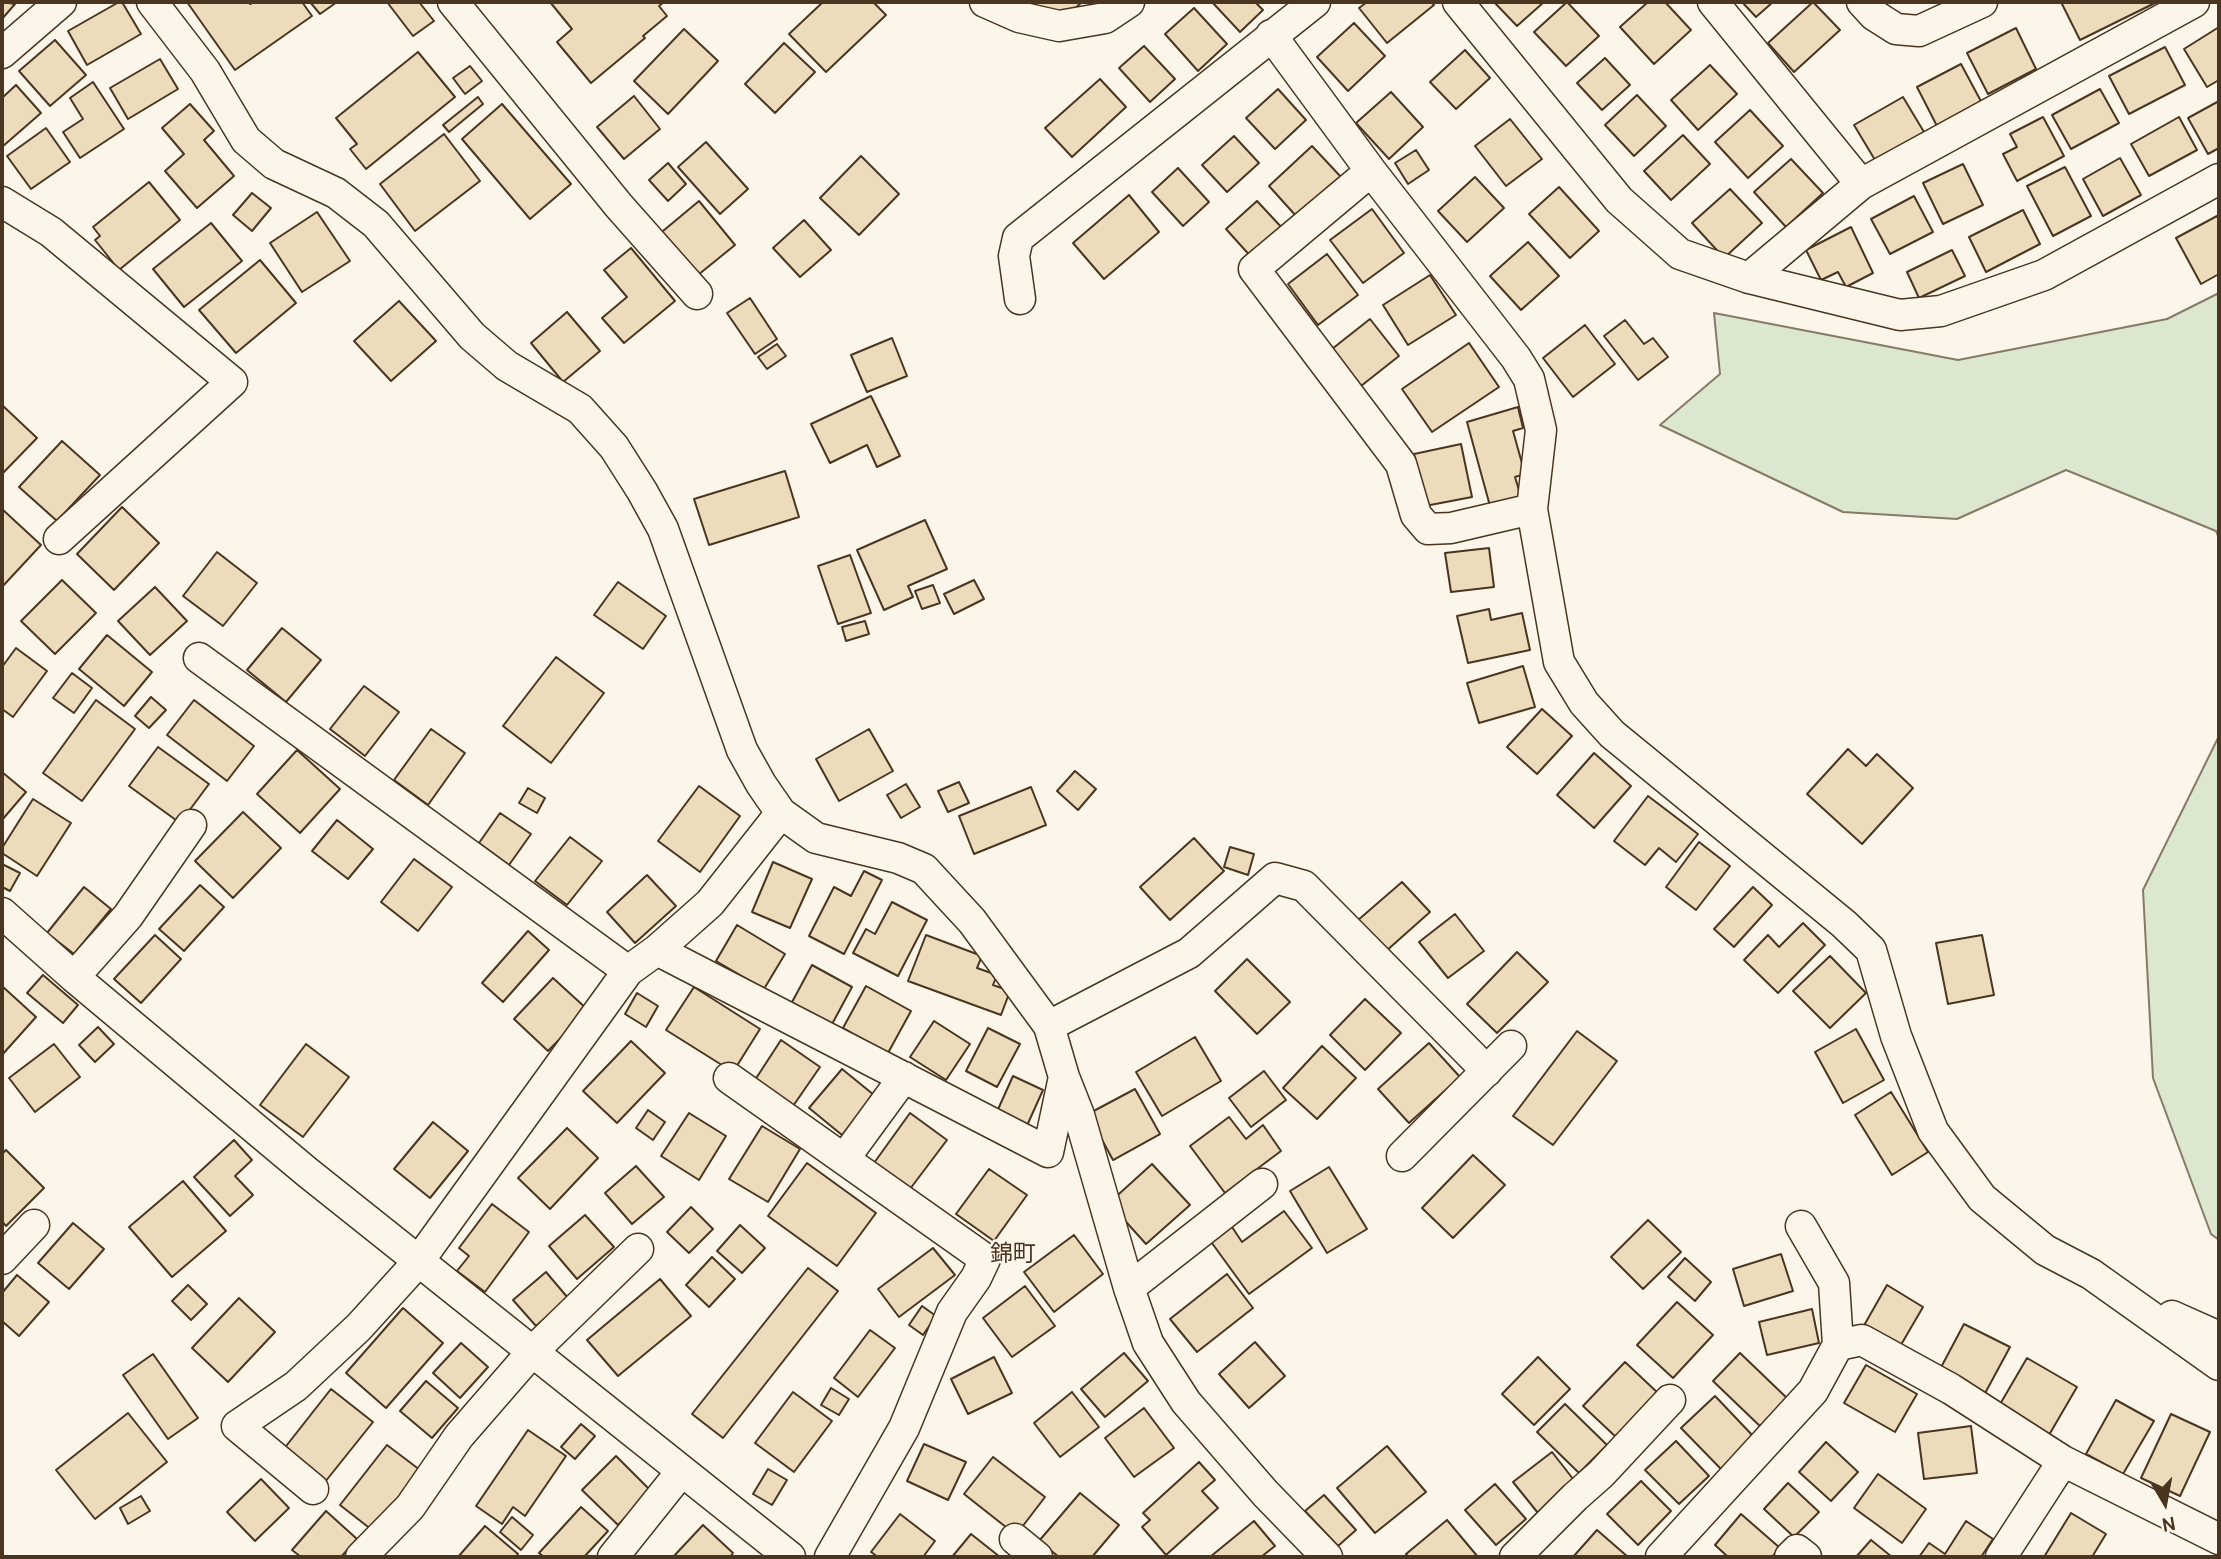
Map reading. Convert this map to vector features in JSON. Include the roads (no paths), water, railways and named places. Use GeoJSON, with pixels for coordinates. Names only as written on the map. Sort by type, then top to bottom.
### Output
{"type":"FeatureCollection","features":[{"type":"Feature","properties":{"kind":"street"},"geometry":{"type":"LineString","coordinates":[[2,53],[61,2]]}},
{"type":"Feature","properties":{"kind":"street"},"geometry":{"type":"LineString","coordinates":[[152,2],[205,72],[246,140],[274,164],[337,193],[376,224],[472,337],[507,366],[580,409],[614,447],[663,528],[742,750],[781,813],[816,838],[898,858],[924,869],[972,920],[1049,1026],[1079,1115],[1129,1288],[1148,1343],[1186,1402],[1265,1493],[1327,1557]]}},
{"type":"Feature","properties":{"kind":"street"},"geometry":{"type":"LineString","coordinates":[[453,2],[619,206],[697,294]]}},
{"type":"Feature","properties":{"kind":"street"},"geometry":{"type":"LineString","coordinates":[[985,2],[1019,17],[1059,26],[1105,18],[1129,2]]}},
{"type":"Feature","properties":{"kind":"street"},"geometry":{"type":"LineString","coordinates":[[1020,299],[1014,256],[1018,238],[1315,2]]}},
{"type":"Feature","properties":{"kind":"street"},"geometry":{"type":"LineString","coordinates":[[1458,2],[1619,200],[1680,254],[1749,278],[1900,315],[1941,312],[2044,275],[2219,178]]}},
{"type":"Feature","properties":{"kind":"street"},"geometry":{"type":"LineString","coordinates":[[1713,2],[1861,184]]}},
{"type":"Feature","properties":{"kind":"street"},"geometry":{"type":"LineString","coordinates":[[1861,2],[1874,15],[1896,29],[1919,31],[1982,2]]}},
{"type":"Feature","properties":{"kind":"street"},"geometry":{"type":"LineString","coordinates":[[1749,278],[1861,184],[2194,2]]}},
{"type":"Feature","properties":{"kind":"street"},"geometry":{"type":"LineString","coordinates":[[1271,35],[1371,171],[1516,358],[1529,379],[1541,430],[1532,509],[1559,662],[1584,703],[1612,733],[1844,924],[1871,950],[1896,1036],[1933,1131],[1982,1198],[2045,1250],[2175,1318],[2219,1337]]}},
{"type":"Feature","properties":{"kind":"street"},"geometry":{"type":"LineString","coordinates":[[1371,171],[1254,269],[1401,464],[1416,515],[1429,529],[1451,528],[1532,509]]}},
{"type":"Feature","properties":{"kind":"street"},"geometry":{"type":"LineString","coordinates":[[2,202],[51,232],[232,382],[59,540]]}},
{"type":"Feature","properties":{"kind":"street"},"geometry":{"type":"LineString","coordinates":[[199,657],[628,971]]}},
{"type":"Feature","properties":{"kind":"street"},"geometry":{"type":"LineString","coordinates":[[313,1489],[237,1426],[305,1378],[359,1327],[418,1262],[628,971],[657,950],[710,902],[781,813]]}},
{"type":"Feature","properties":{"kind":"street"},"geometry":{"type":"LineString","coordinates":[[74,977],[128,916],[191,825]]}},
{"type":"Feature","properties":{"kind":"street"},"geometry":{"type":"LineString","coordinates":[[1049,1026],[1189,953],[1275,878],[1304,886],[1487,1071]]}},
{"type":"Feature","properties":{"kind":"street"},"geometry":{"type":"LineString","coordinates":[[8,929],[74,977],[418,1262],[790,1557]]}},
{"type":"Feature","properties":{"kind":"street"},"geometry":{"type":"LineString","coordinates":[[657,950],[1048,1152],[1064,1077]]}},
{"type":"Feature","properties":{"kind":"street"},"geometry":{"type":"LineString","coordinates":[[1402,1156],[1511,1046]]}},
{"type":"Feature","properties":{"kind":"street"},"geometry":{"type":"LineString","coordinates":[[844,1159],[904,1077]]}},
{"type":"Feature","properties":{"kind":"street"},"geometry":{"type":"LineString","coordinates":[[729,1078],[985,1259],[976,1278],[952,1312],[904,1428],[830,1557]]}},
{"type":"Feature","properties":{"kind":"street"},"geometry":{"type":"LineString","coordinates":[[1129,1288],[1262,1184]]}},
{"type":"Feature","properties":{"kind":"street"},"geometry":{"type":"LineString","coordinates":[[2,1259],[34,1225]]}},
{"type":"Feature","properties":{"kind":"street"},"geometry":{"type":"LineString","coordinates":[[1661,1557],[1813,1391],[1838,1345],[1834,1283],[1801,1226]]}},
{"type":"Feature","properties":{"kind":"street"},"geometry":{"type":"LineString","coordinates":[[360,1557],[410,1507],[459,1436],[532,1352],[638,1249]]}},
{"type":"Feature","properties":{"kind":"street"},"geometry":{"type":"LineString","coordinates":[[2091,1274],[2219,1365]]}},
{"type":"Feature","properties":{"kind":"street"},"geometry":{"type":"LineString","coordinates":[[1838,1345],[1862,1340],[1951,1389],[2063,1461],[2219,1539]]}},
{"type":"Feature","properties":{"kind":"street"},"geometry":{"type":"LineString","coordinates":[[1515,1557],[1575,1496],[1601,1474],[1670,1400]]}},
{"type":"Feature","properties":{"kind":"street"},"geometry":{"type":"LineString","coordinates":[[2001,1557],[2063,1461]]}},
{"type":"Feature","properties":{"kind":"street"},"geometry":{"type":"LineString","coordinates":[[613,1557],[681,1472]]}},
{"type":"Feature","properties":{"kind":"street"},"geometry":{"type":"LineString","coordinates":[[1790,1557],[1797,1550],[1806,1557]]}},
{"type":"Feature","properties":{"kind":"district","name":"錦町"},"geometry":{"type":"Point","coordinates":[1013,1254]}}]}
